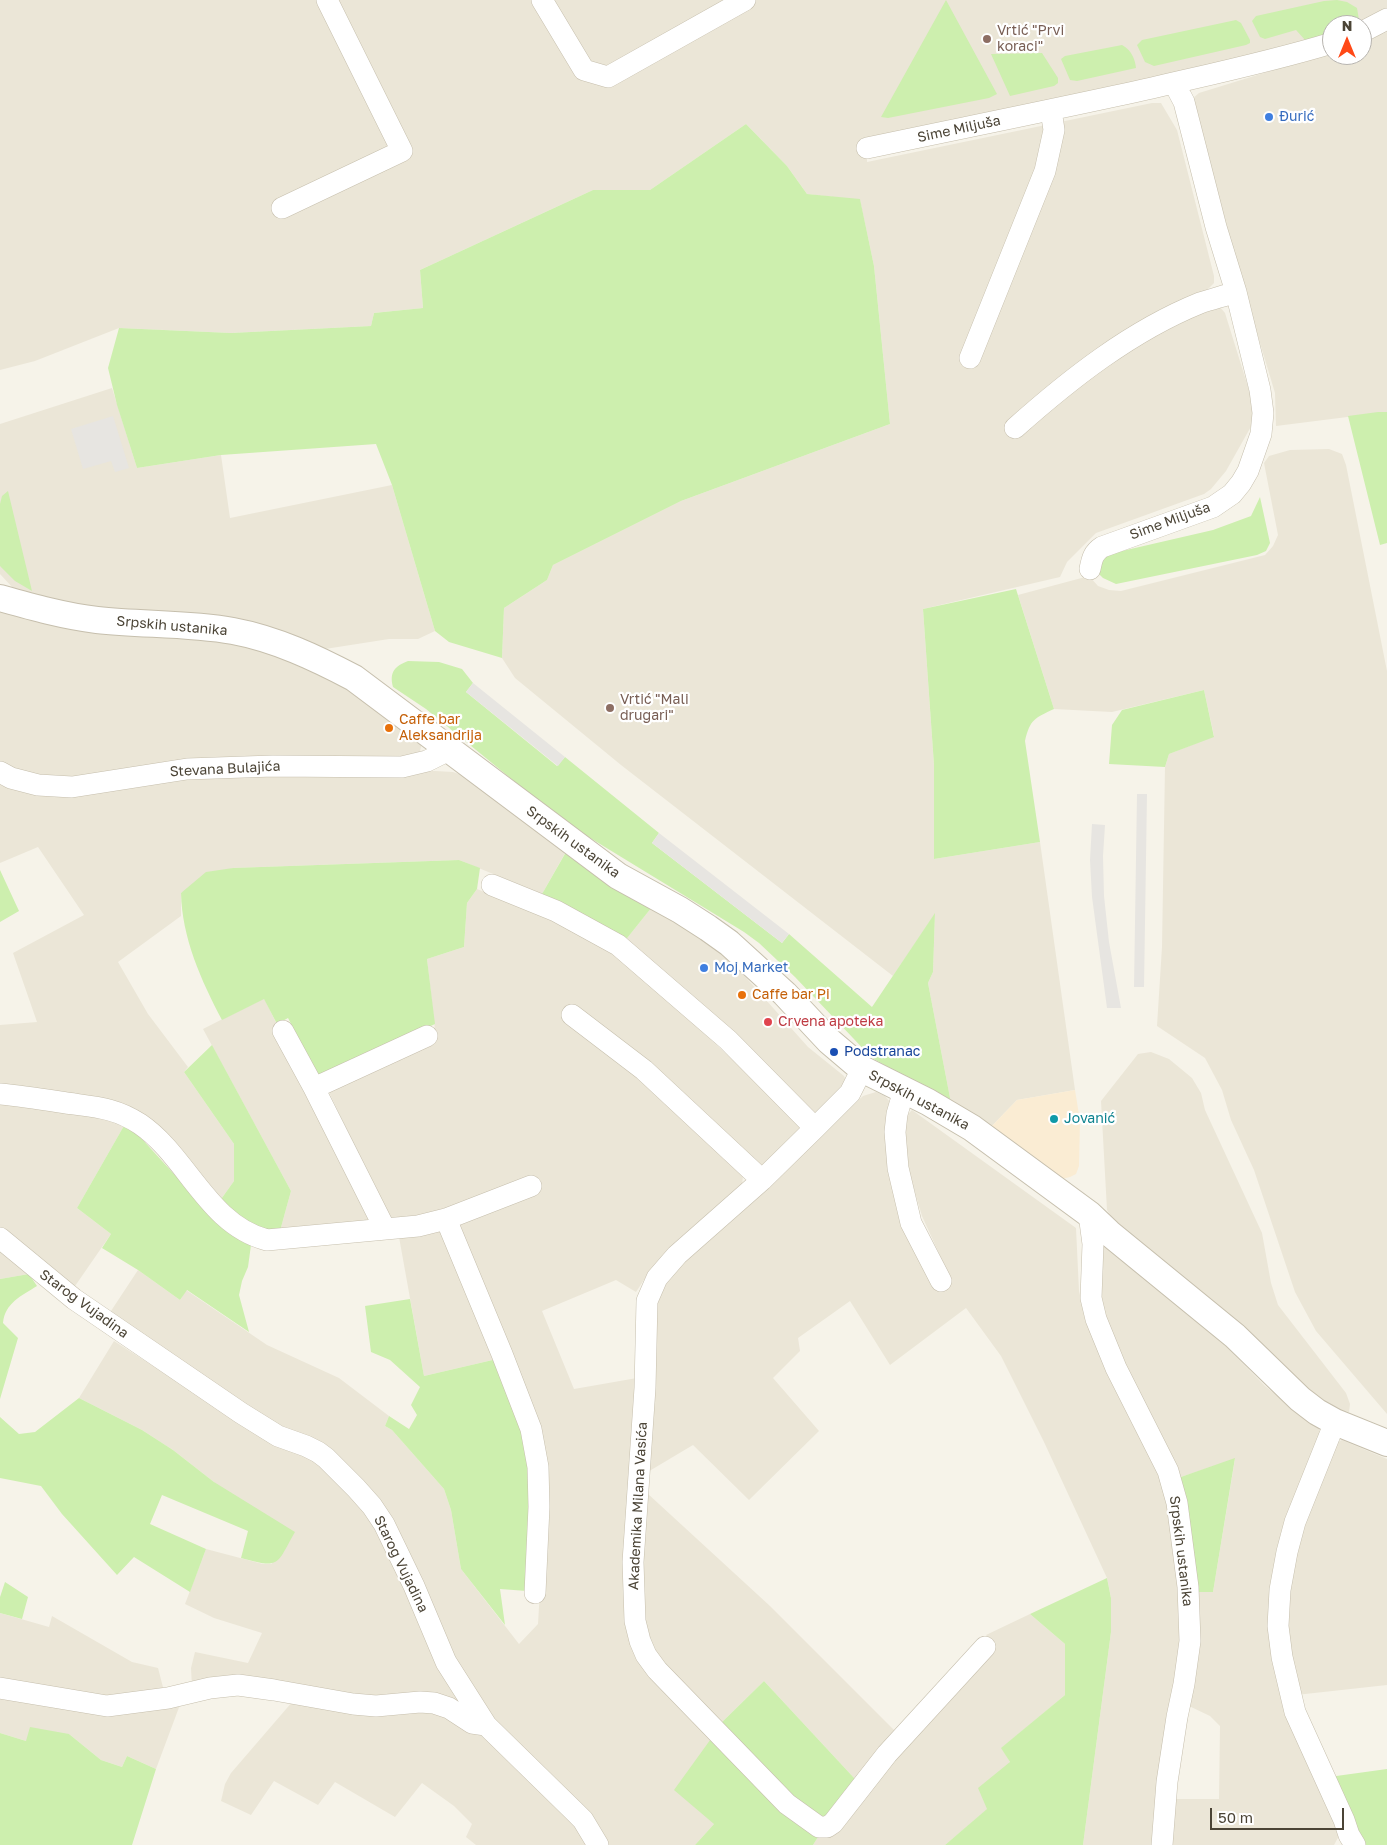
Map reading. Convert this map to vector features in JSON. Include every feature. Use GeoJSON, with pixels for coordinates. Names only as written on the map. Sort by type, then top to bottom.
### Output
{"type":"FeatureCollection","features":[{"type":"Feature","properties":{"kind":"street"},"geometry":{"type":"LineString","coordinates":[[282,208],[402,151],[327,0]]}},
{"type":"Feature","properties":{"kind":"street"},"geometry":{"type":"LineString","coordinates":[[542,0],[584,70],[608,77],[733,3]]}},
{"type":"Feature","properties":{"kind":"street"},"geometry":{"type":"LineString","coordinates":[[1372,27],[1387,19]]}},
{"type":"Feature","properties":{"kind":"street","name":"Sime Miljuša"},"geometry":{"type":"LineString","coordinates":[[867,148],[1174,83],[1322,46]]}},
{"type":"Feature","properties":{"kind":"street","name":"Sime Miljuša"},"geometry":{"type":"LineString","coordinates":[[1090,570],[1092,558],[1102,546],[1213,507],[1232,494],[1248,471],[1261,434],[1263,413],[1260,390],[1236,292],[1216,227],[1184,102],[1174,83]]}},
{"type":"Feature","properties":{"kind":"street"},"geometry":{"type":"LineString","coordinates":[[970,358],[1045,171],[1054,130],[1051,110]]}},
{"type":"Feature","properties":{"kind":"street"},"geometry":{"type":"LineString","coordinates":[[1015,428],[1054,393],[1109,353],[1162,321],[1201,303],[1236,292]]}},
{"type":"Feature","properties":{"kind":"street","name":"Srpskih ustanika"},"geometry":{"type":"LineString","coordinates":[[2,597],[75,617],[235,632],[267,641],[325,663],[354,678],[618,876],[687,914],[729,943],[785,994],[829,1041],[862,1069],[928,1102],[972,1128],[1089,1214],[1109,1233],[1235,1336],[1300,1399],[1335,1422],[1387,1443]]}},
{"type":"Feature","properties":{"kind":"street","name":"Stevana Bulajića"},"geometry":{"type":"LineString","coordinates":[[0,772],[11,778],[38,785],[72,787],[187,769],[273,766],[402,767],[426,761],[449,750]]}},
{"type":"Feature","properties":{"kind":"street"},"geometry":{"type":"LineString","coordinates":[[492,885],[556,911],[618,945],[728,1040],[815,1128]]}},
{"type":"Feature","properties":{"kind":"street"},"geometry":{"type":"LineString","coordinates":[[572,1015],[644,1070],[762,1180]]}},
{"type":"Feature","properties":{"kind":"street"},"geometry":{"type":"LineString","coordinates":[[283,1031],[314,1088],[384,1229]]}},
{"type":"Feature","properties":{"kind":"street"},"geometry":{"type":"LineString","coordinates":[[314,1088],[427,1036]]}},
{"type":"Feature","properties":{"kind":"street","name":"Akademika Milana Vasića"},"geometry":{"type":"LineString","coordinates":[[862,1069],[850,1092],[815,1128],[762,1180],[677,1255],[657,1278],[648,1301],[645,1388],[633,1562],[635,1621],[646,1655],[673,1688],[787,1804],[823,1827],[833,1823],[887,1754],[985,1647]]}},
{"type":"Feature","properties":{"kind":"street"},"geometry":{"type":"LineString","coordinates":[[904,1090],[894,1132],[901,1187],[911,1223],[941,1281]]}},
{"type":"Feature","properties":{"kind":"street"},"geometry":{"type":"LineString","coordinates":[[0,1094],[99,1106],[113,1110],[140,1124],[158,1140],[224,1215],[240,1230],[267,1240],[418,1226],[446,1219],[531,1186]]}},
{"type":"Feature","properties":{"kind":"street","name":"Srpskih ustanika"},"geometry":{"type":"LineString","coordinates":[[1089,1214],[1093,1244],[1091,1298],[1096,1319],[1116,1368],[1168,1470],[1177,1503],[1187,1578],[1190,1641],[1167,1782],[1162,1845]]}},
{"type":"Feature","properties":{"kind":"street"},"geometry":{"type":"LineString","coordinates":[[446,1219],[502,1354],[530,1429],[538,1467],[540,1507],[535,1593]]}},
{"type":"Feature","properties":{"kind":"street","name":"Starog Vujadina"},"geometry":{"type":"LineString","coordinates":[[0,1238],[74,1299],[254,1422],[278,1436],[306,1446],[326,1458],[372,1506],[384,1524],[414,1586],[446,1662],[486,1725],[576,1813],[598,1845]]}},
{"type":"Feature","properties":{"kind":"street"},"geometry":{"type":"LineString","coordinates":[[1335,1422],[1295,1522],[1280,1590],[1278,1626],[1282,1657],[1295,1712],[1344,1820],[1348,1842]]}},
{"type":"Feature","properties":{"kind":"street"},"geometry":{"type":"LineString","coordinates":[[0,1688],[107,1706],[168,1698],[210,1688],[238,1685],[353,1704],[376,1706],[420,1702],[434,1703],[449,1708],[472,1723],[486,1725]]}},
{"type":"Feature","properties":{"kind":"shaded area"},"geometry":{"type":"Polygon","coordinates":[[[0,0],[1387,0],[1387,19],[1372,23],[1372,15],[1322,15],[1322,45],[867,148],[867,162],[1152,103],[1161,103],[1177,130],[1214,276],[1214,283],[1207,290],[1164,326],[1220,307],[1225,313],[1253,403],[1253,423],[1226,471],[1211,489],[1204,494],[1096,533],[1067,562],[1060,577],[923,609],[934,765],[934,859],[1040,842],[1075,1090],[1017,1100],[988,1130],[951,1103],[928,983],[933,972],[935,914],[893,976],[621,765],[515,678],[502,658],[504,608],[547,580],[553,565],[681,501],[890,424],[874,266],[860,200],[807,194],[787,166],[746,124],[650,190],[593,190],[420,270],[423,308],[374,313],[371,326],[231,333],[119,328],[35,361],[0,370],[0,0]]]}},
{"type":"Feature","properties":{"kind":"shaded area"},"geometry":{"type":"Polygon","coordinates":[[[1387,32],[1387,412],[1276,426],[1275,393],[1245,293],[1192,99],[1199,93],[1322,55],[1322,65],[1372,65],[1372,38],[1387,32]]]}},
{"type":"Feature","properties":{"kind":"shaded area"},"geometry":{"type":"Polygon","coordinates":[[[112,388],[137,468],[221,455],[230,518],[392,485],[435,631],[418,639],[389,639],[325,649],[114,614],[36,598],[13,588],[0,574],[0,424],[112,388]]]}},
{"type":"Feature","properties":{"kind":"shaded area"},"geometry":{"type":"Polygon","coordinates":[[[113,416],[129,468],[115,472],[111,461],[83,469],[71,429],[113,416]]]}},
{"type":"Feature","properties":{"kind":"shaded area"},"geometry":{"type":"Polygon","coordinates":[[[1329,449],[1342,454],[1346,465],[1387,671],[1387,1414],[1316,1331],[1295,1292],[1254,1170],[1231,1120],[1222,1090],[1205,1058],[1157,1026],[1162,947],[1165,767],[1169,754],[1214,736],[1204,690],[1112,712],[1054,709],[1018,595],[1089,576],[1098,586],[1109,590],[1121,591],[1265,555],[1273,546],[1278,535],[1264,463],[1269,456],[1290,450],[1329,449]]]}},
{"type":"Feature","properties":{"kind":"shaded area"},"geometry":{"type":"Polygon","coordinates":[[[0,602],[215,633],[337,677],[422,743],[420,751],[413,758],[71,780],[44,777],[0,764],[0,602]]]}},
{"type":"Feature","properties":{"kind":"shaded area"},"geometry":{"type":"Polygon","coordinates":[[[473,683],[565,757],[558,766],[466,692],[473,683]]]}},
{"type":"Feature","properties":{"kind":"shaded area"},"geometry":{"type":"Polygon","coordinates":[[[193,771],[453,772],[471,778],[568,848],[542,894],[459,860],[233,868],[181,893],[181,916],[118,962],[148,1014],[188,1067],[184,1072],[234,1144],[234,1181],[219,1202],[152,1128],[0,1087],[0,1025],[37,1022],[13,953],[84,915],[38,847],[0,863],[0,774],[12,780],[193,771]]]}},
{"type":"Feature","properties":{"kind":"shaded area"},"geometry":{"type":"Polygon","coordinates":[[[1137,794],[1147,794],[1144,987],[1134,987],[1137,794]]]}},
{"type":"Feature","properties":{"kind":"shaded area"},"geometry":{"type":"Polygon","coordinates":[[[1092,824],[1105,825],[1103,856],[1104,896],[1109,942],[1121,1008],[1107,1008],[1092,897],[1090,860],[1092,824]]]}},
{"type":"Feature","properties":{"kind":"shaded area"},"geometry":{"type":"Polygon","coordinates":[[[659,833],[789,934],[782,943],[652,843],[659,833]]]}},
{"type":"Feature","properties":{"kind":"shaded area"},"geometry":{"type":"Polygon","coordinates":[[[477,889],[573,927],[624,959],[807,1129],[763,1170],[637,1070],[743,1176],[742,1185],[649,1272],[636,1292],[616,1280],[542,1311],[574,1389],[637,1378],[629,1623],[713,1736],[714,1824],[695,1845],[606,1845],[498,1725],[466,1682],[386,1515],[264,1423],[109,1314],[138,1270],[180,1300],[186,1290],[267,1345],[339,1378],[389,1416],[385,1426],[392,1430],[444,1489],[451,1510],[461,1569],[519,1644],[538,1624],[545,1504],[441,1212],[390,1221],[328,1090],[436,1039],[427,959],[464,947],[467,903],[477,889]]]}},
{"type":"Feature","properties":{"kind":"shaded area"},"geometry":{"type":"Polygon","coordinates":[[[652,907],[724,953],[808,1047],[844,1076],[846,1081],[814,1118],[624,942],[652,907]]]}},
{"type":"Feature","properties":{"kind":"shaded area"},"geometry":{"type":"Polygon","coordinates":[[[264,998],[374,1224],[280,1231],[291,1191],[203,1029],[264,998]]]}},
{"type":"Feature","properties":{"kind":"shaded area"},"geometry":{"type":"Polygon","coordinates":[[[1151,1052],[1169,1059],[1192,1078],[1201,1093],[1205,1110],[1262,1233],[1271,1283],[1278,1305],[1346,1393],[1350,1404],[1349,1412],[1330,1409],[1118,1229],[1107,1210],[1101,1101],[1138,1054],[1151,1052]]]}},
{"type":"Feature","properties":{"kind":"shaded area"},"geometry":{"type":"Polygon","coordinates":[[[1075,1090],[1080,1121],[1079,1166],[1076,1174],[1070,1177],[1062,1179],[988,1130],[1017,1100],[1075,1090]]]}},
{"type":"Feature","properties":{"kind":"shaded area"},"geometry":{"type":"Polygon","coordinates":[[[876,1092],[885,1096],[890,1102],[905,1225],[940,1292],[952,1282],[922,1216],[910,1176],[903,1119],[912,1110],[1076,1228],[1079,1291],[1084,1312],[1167,1492],[1183,1634],[1154,1845],[1083,1845],[1111,1632],[1111,1598],[1107,1578],[1044,1442],[1001,1356],[966,1308],[890,1365],[850,1301],[798,1338],[800,1351],[773,1378],[819,1431],[749,1500],[693,1445],[646,1473],[655,1314],[659,1295],[672,1272],[863,1096],[876,1092]]]}},
{"type":"Feature","properties":{"kind":"shaded area"},"geometry":{"type":"Polygon","coordinates":[[[0,1104],[99,1113],[125,1124],[77,1208],[111,1234],[73,1289],[0,1229],[0,1104]]]}},
{"type":"Feature","properties":{"kind":"shaded area"},"geometry":{"type":"Polygon","coordinates":[[[442,1227],[497,1359],[424,1376],[399,1237],[442,1227]]]}},
{"type":"Feature","properties":{"kind":"shaded area"},"geometry":{"type":"Polygon","coordinates":[[[1101,1243],[1212,1332],[1265,1386],[1319,1429],[1322,1440],[1271,1621],[1341,1832],[1334,1845],[1171,1845],[1174,1799],[1219,1799],[1220,1726],[1210,1716],[1189,1706],[1195,1592],[1213,1592],[1235,1459],[1178,1478],[1102,1318],[1097,1280],[1101,1243]]]}},
{"type":"Feature","properties":{"kind":"shaded area"},"geometry":{"type":"Polygon","coordinates":[[[0,1248],[29,1274],[0,1279],[0,1248]]]}},
{"type":"Feature","properties":{"kind":"shaded area"},"geometry":{"type":"Polygon","coordinates":[[[114,1341],[234,1418],[307,1454],[372,1515],[463,1702],[192,1687],[191,1668],[195,1652],[248,1663],[262,1633],[214,1618],[185,1604],[206,1549],[263,1564],[272,1564],[214,1482],[173,1450],[142,1430],[79,1398],[114,1341]]]}},
{"type":"Feature","properties":{"kind":"shaded area"},"geometry":{"type":"Polygon","coordinates":[[[1342,1440],[1387,1459],[1387,1685],[1296,1695],[1288,1651],[1290,1566],[1335,1443],[1342,1440]]]}},
{"type":"Feature","properties":{"kind":"shaded area"},"geometry":{"type":"Polygon","coordinates":[[[647,1493],[770,1606],[895,1731],[855,1779],[764,1681],[718,1726],[659,1662],[645,1635],[640,1608],[647,1493]]]}},
{"type":"Feature","properties":{"kind":"shaded area"},"geometry":{"type":"Polygon","coordinates":[[[0,1613],[49,1627],[52,1616],[132,1662],[158,1668],[165,1695],[108,1703],[0,1684],[0,1613]]]}},
{"type":"Feature","properties":{"kind":"shaded area"},"geometry":{"type":"Polygon","coordinates":[[[1030,1614],[1065,1644],[1065,1695],[1002,1748],[1010,1762],[988,1809],[945,1845],[813,1845],[818,1837],[995,1646],[986,1635],[1030,1614]]]}},
{"type":"Feature","properties":{"kind":"shaded area"},"geometry":{"type":"Polygon","coordinates":[[[0,1693],[181,1702],[156,1769],[127,1756],[122,1767],[101,1760],[69,1734],[26,1741],[0,1733],[0,1693]]]}},
{"type":"Feature","properties":{"kind":"shaded area"},"geometry":{"type":"Polygon","coordinates":[[[293,1701],[429,1707],[486,1732],[572,1818],[588,1845],[476,1845],[466,1837],[472,1824],[454,1806],[422,1783],[395,1817],[335,1782],[318,1805],[274,1781],[251,1815],[221,1801],[225,1784],[231,1773],[293,1701]]]}},
{"type":"Feature","properties":{"kind":"green space"},"geometry":{"type":"Polygon","coordinates":[[[946,0],[997,94],[989,98],[888,118],[881,117],[946,0]]]}},
{"type":"Feature","properties":{"kind":"green space"},"geometry":{"type":"Polygon","coordinates":[[[1337,0],[1347,2],[1357,8],[1358,15],[1322,15],[1322,38],[1306,41],[1296,30],[1265,39],[1260,37],[1252,21],[1256,16],[1324,1],[1337,0]]]}},
{"type":"Feature","properties":{"kind":"green space"},"geometry":{"type":"Polygon","coordinates":[[[1236,20],[1241,23],[1250,40],[1250,43],[1246,45],[1154,66],[1145,62],[1137,45],[1142,40],[1236,20]]]}},
{"type":"Feature","properties":{"kind":"green space"},"geometry":{"type":"Polygon","coordinates":[[[1122,45],[1132,55],[1136,68],[1077,81],[1070,80],[1061,59],[1065,56],[1122,45]]]}},
{"type":"Feature","properties":{"kind":"green space"},"geometry":{"type":"Polygon","coordinates":[[[1042,53],[1058,78],[1058,83],[1054,86],[1010,96],[991,54],[1042,53]]]}},
{"type":"Feature","properties":{"kind":"green space"},"geometry":{"type":"Polygon","coordinates":[[[746,124],[787,166],[807,194],[860,199],[874,266],[890,424],[681,501],[553,565],[547,580],[504,608],[502,658],[449,642],[435,631],[392,485],[376,444],[221,455],[137,468],[117,405],[108,368],[119,328],[231,333],[371,326],[374,313],[423,308],[420,270],[593,190],[650,190],[746,124]]]}},
{"type":"Feature","properties":{"kind":"green space"},"geometry":{"type":"Polygon","coordinates":[[[1387,412],[1387,543],[1380,545],[1348,416],[1387,412]]]}},
{"type":"Feature","properties":{"kind":"green space"},"geometry":{"type":"Polygon","coordinates":[[[8,491],[32,591],[15,581],[0,566],[0,504],[2,496],[8,491]]]}},
{"type":"Feature","properties":{"kind":"green space"},"geometry":{"type":"Polygon","coordinates":[[[1260,497],[1270,543],[1266,551],[1257,555],[1116,584],[1103,578],[1094,569],[1096,557],[1213,530],[1251,516],[1260,497]]]}},
{"type":"Feature","properties":{"kind":"green space"},"geometry":{"type":"Polygon","coordinates":[[[1016,589],[1054,709],[1034,720],[1025,741],[1040,842],[934,859],[934,765],[923,609],[1016,589]]]}},
{"type":"Feature","properties":{"kind":"green space"},"geometry":{"type":"Polygon","coordinates":[[[408,661],[439,662],[462,669],[473,683],[466,692],[557,766],[565,757],[659,833],[652,843],[782,943],[789,934],[872,1007],[935,913],[933,972],[928,983],[951,1103],[872,1058],[795,977],[759,943],[564,822],[426,709],[393,687],[392,677],[394,670],[408,661]]]}},
{"type":"Feature","properties":{"kind":"green space"},"geometry":{"type":"Polygon","coordinates":[[[1204,690],[1214,737],[1169,754],[1165,767],[1109,764],[1112,725],[1122,710],[1204,690]]]}},
{"type":"Feature","properties":{"kind":"green space"},"geometry":{"type":"Polygon","coordinates":[[[566,852],[652,907],[624,942],[542,894],[566,852]]]}},
{"type":"Feature","properties":{"kind":"green space"},"geometry":{"type":"Polygon","coordinates":[[[459,860],[480,868],[477,889],[467,903],[464,947],[427,959],[435,1024],[319,1078],[288,1018],[277,1024],[264,999],[222,1020],[194,958],[182,910],[181,893],[206,872],[233,868],[459,860]]]}},
{"type":"Feature","properties":{"kind":"green space"},"geometry":{"type":"Polygon","coordinates":[[[0,870],[19,911],[0,922],[0,870]]]}},
{"type":"Feature","properties":{"kind":"green space"},"geometry":{"type":"Polygon","coordinates":[[[212,1045],[291,1191],[280,1231],[258,1228],[219,1202],[234,1181],[234,1144],[184,1072],[212,1045]]]}},
{"type":"Feature","properties":{"kind":"green space"},"geometry":{"type":"Polygon","coordinates":[[[125,1124],[142,1139],[225,1230],[251,1245],[248,1267],[239,1295],[249,1332],[187,1290],[180,1300],[138,1270],[102,1248],[111,1234],[77,1208],[125,1124]]]}},
{"type":"Feature","properties":{"kind":"green space"},"geometry":{"type":"Polygon","coordinates":[[[29,1274],[37,1286],[10,1305],[4,1316],[3,1323],[18,1338],[0,1399],[0,1279],[29,1274]]]}},
{"type":"Feature","properties":{"kind":"green space"},"geometry":{"type":"Polygon","coordinates":[[[410,1299],[424,1376],[497,1359],[522,1426],[534,1507],[527,1591],[500,1589],[505,1625],[461,1569],[451,1510],[444,1489],[392,1430],[385,1426],[389,1416],[409,1429],[417,1415],[411,1405],[420,1387],[390,1360],[371,1352],[365,1306],[410,1299]]]}},
{"type":"Feature","properties":{"kind":"green space"},"geometry":{"type":"Polygon","coordinates":[[[79,1398],[142,1430],[173,1450],[214,1482],[295,1532],[280,1558],[276,1562],[264,1563],[241,1558],[248,1531],[162,1495],[150,1524],[206,1549],[190,1592],[134,1557],[117,1575],[62,1514],[41,1486],[0,1478],[0,1417],[19,1434],[35,1432],[79,1398]]]}},
{"type":"Feature","properties":{"kind":"green space"},"geometry":{"type":"Polygon","coordinates":[[[1235,1458],[1213,1592],[1195,1592],[1178,1478],[1235,1458]]]}},
{"type":"Feature","properties":{"kind":"green space"},"geometry":{"type":"Polygon","coordinates":[[[1107,1578],[1111,1598],[1111,1632],[1083,1845],[945,1845],[987,1809],[978,1788],[1010,1762],[1001,1748],[1065,1695],[1065,1644],[1030,1614],[1107,1578]]]}},
{"type":"Feature","properties":{"kind":"green space"},"geometry":{"type":"Polygon","coordinates":[[[5,1582],[28,1597],[22,1619],[0,1613],[0,1597],[5,1582]]]}},
{"type":"Feature","properties":{"kind":"green space"},"geometry":{"type":"Polygon","coordinates":[[[764,1681],[855,1779],[827,1816],[819,1816],[799,1807],[718,1726],[764,1681]]]}},
{"type":"Feature","properties":{"kind":"green space"},"geometry":{"type":"Polygon","coordinates":[[[30,1727],[69,1734],[101,1760],[122,1767],[127,1756],[156,1769],[132,1845],[0,1845],[0,1733],[26,1741],[30,1727]]]}},
{"type":"Feature","properties":{"kind":"green space"},"geometry":{"type":"Polygon","coordinates":[[[713,1736],[818,1837],[813,1845],[695,1845],[714,1824],[674,1790],[713,1736]]]}},
{"type":"Feature","properties":{"kind":"green space"},"geometry":{"type":"Polygon","coordinates":[[[1387,1769],[1387,1845],[1363,1845],[1329,1777],[1387,1769]]]}},
{"type":"Feature","properties":{"kind":"place","name":"Vrtić \"Prvi koraci\""},"geometry":{"type":"Point","coordinates":[987,39]}},
{"type":"Feature","properties":{"kind":"place","name":"Đurić"},"geometry":{"type":"Point","coordinates":[1269,117]}},
{"type":"Feature","properties":{"kind":"place","name":"Vrtić \"Mali drugari\""},"geometry":{"type":"Point","coordinates":[610,708]}},
{"type":"Feature","properties":{"kind":"place","name":"Caffe bar Aleksandrija"},"geometry":{"type":"Point","coordinates":[389,728]}},
{"type":"Feature","properties":{"kind":"place","name":"Moj Market"},"geometry":{"type":"Point","coordinates":[704,968]}},
{"type":"Feature","properties":{"kind":"place","name":"Caffe bar Pi"},"geometry":{"type":"Point","coordinates":[742,995]}},
{"type":"Feature","properties":{"kind":"place","name":"Crvena apoteka"},"geometry":{"type":"Point","coordinates":[768,1022]}},
{"type":"Feature","properties":{"kind":"place","name":"Podstranac"},"geometry":{"type":"Point","coordinates":[834,1052]}},
{"type":"Feature","properties":{"kind":"place","name":"Jovanić"},"geometry":{"type":"Point","coordinates":[1054,1119]}}]}
